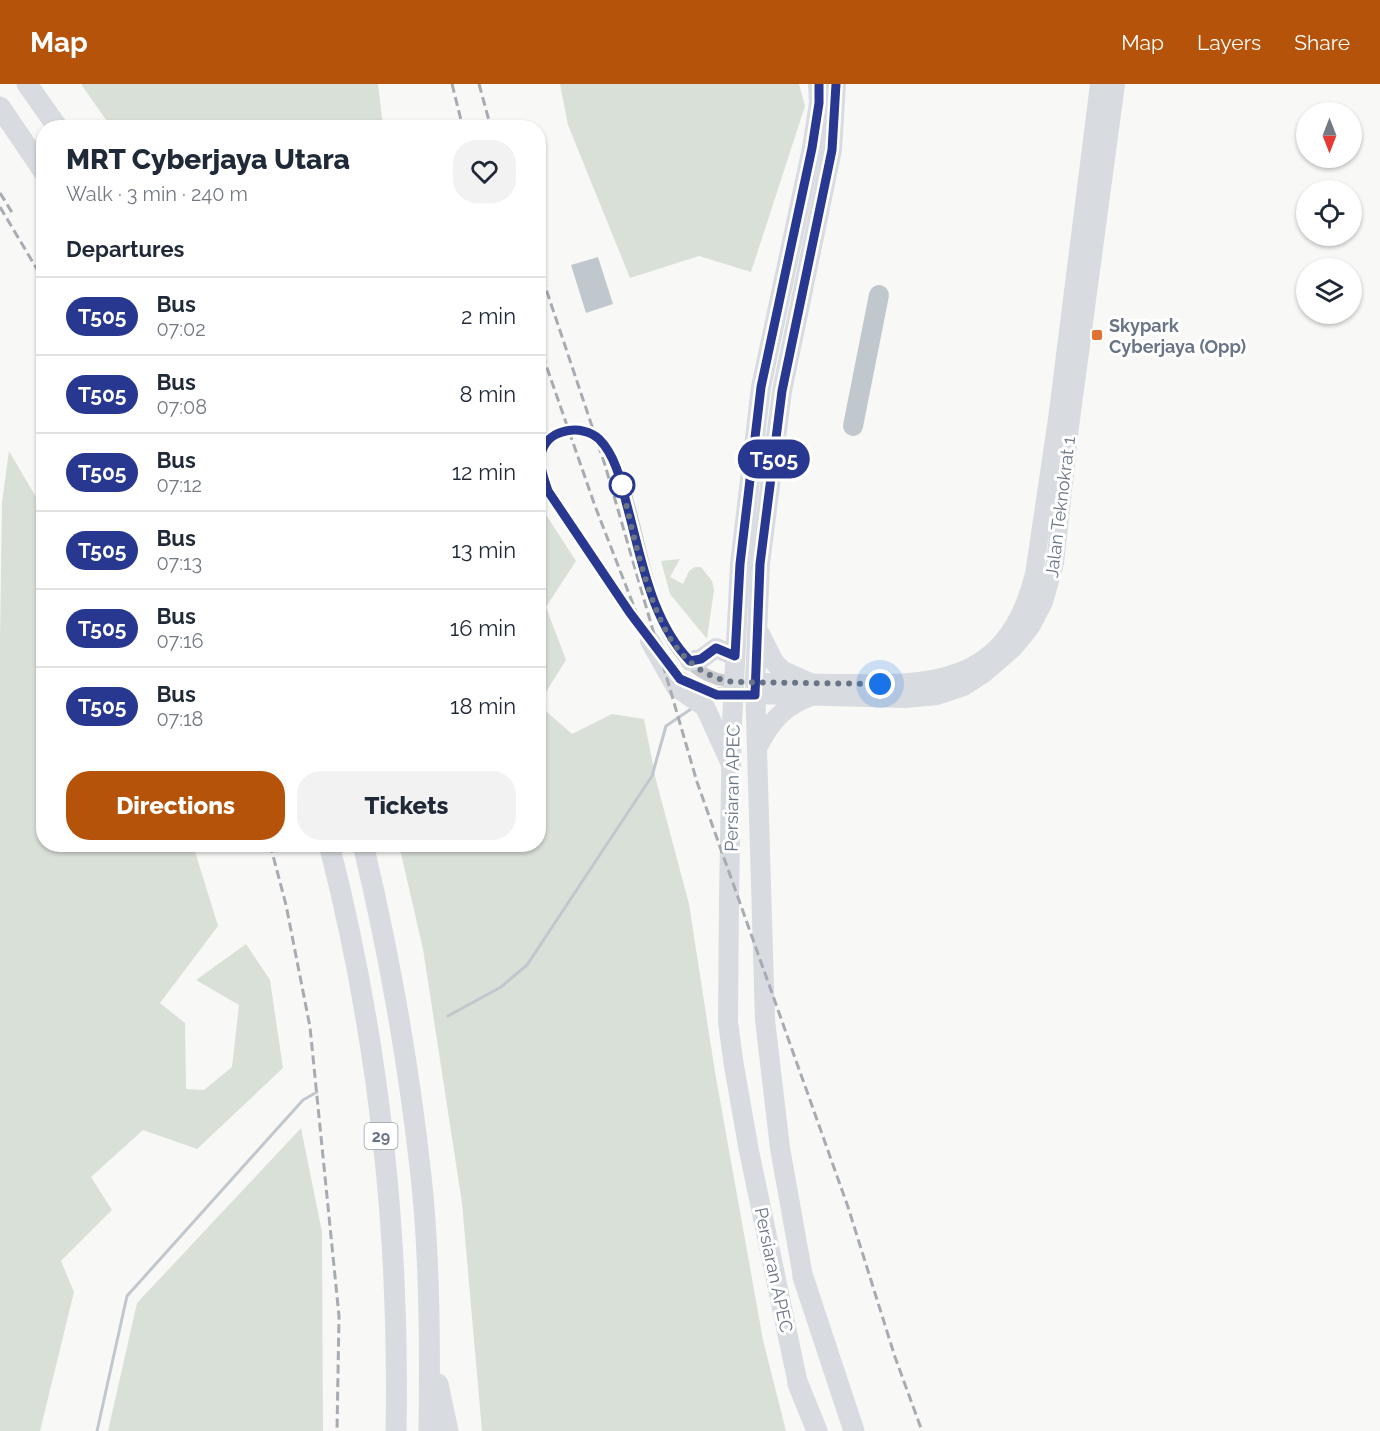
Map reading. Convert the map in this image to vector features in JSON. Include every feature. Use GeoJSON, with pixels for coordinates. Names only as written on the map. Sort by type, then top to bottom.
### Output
{"type":"FeatureCollection","features":[{"type":"Feature","properties":{"kind":"highway"},"geometry":{"type":"LineString","coordinates":[[27,84],[52,120]]}},
{"type":"Feature","properties":{"kind":"highway"},"geometry":{"type":"LineString","coordinates":[[0,107],[36,160]]}},
{"type":"Feature","properties":{"kind":"highway","name":"29"},"geometry":{"type":"LineString","coordinates":[[331,852],[369,1035],[387,1180],[398,1337],[396,1431]]}},
{"type":"Feature","properties":{"kind":"highway","name":"29"},"geometry":{"type":"LineString","coordinates":[[365,852],[399,1028],[422,1178],[430,1348],[429,1431]]}},
{"type":"Feature","properties":{"kind":"highway"},"geometry":{"type":"LineString","coordinates":[[803,1277],[842,1431]]}},
{"type":"Feature","properties":{"kind":"highway"},"geometry":{"type":"LineString","coordinates":[[803,1277],[854,1431]]}},
{"type":"Feature","properties":{"kind":"highway"},"geometry":{"type":"LineString","coordinates":[[430,1348],[448,1431]]}},
{"type":"Feature","properties":{"kind":"highway"},"geometry":{"type":"LineString","coordinates":[[798,1384],[807,1431]]}},
{"type":"Feature","properties":{"kind":"highway"},"geometry":{"type":"LineString","coordinates":[[798,1384],[818,1431]]}},
{"type":"Feature","properties":{"kind":"main road","name":"Persiaran APEC"},"geometry":{"type":"LineString","coordinates":[[798,1384],[749,1151],[728,1022],[732,766],[740,564],[761,387],[812,148],[819,103],[819,84]]}},
{"type":"Feature","properties":{"kind":"main road","name":"Persiaran APEC"},"geometry":{"type":"LineString","coordinates":[[803,1277],[780,1148],[765,1020],[755,688],[760,564],[782,391],[832,150],[836,84]]}},
{"type":"Feature","properties":{"kind":"main road","name":"Jalan Teknokrat 1"},"geometry":{"type":"LineString","coordinates":[[812,689],[935,680],[967,669],[1005,640],[1018,621],[1028,599],[1034,574],[1057,419],[1099,84]]}},
{"type":"Feature","properties":{"kind":"main road","name":"Jalan Teknokrat 1"},"geometry":{"type":"LineString","coordinates":[[755,688],[812,689],[922,698],[937,696],[964,687],[984,674],[1014,648],[1031,627],[1044,602],[1055,563],[1070,427],[1116,84]]}},
{"type":"Feature","properties":{"kind":"main road"},"geometry":{"type":"LineString","coordinates":[[756,750],[766,730],[785,708],[812,689],[783,671],[774,662],[759,632]]}},
{"type":"Feature","properties":{"kind":"main road"},"geometry":{"type":"LineString","coordinates":[[650,641],[676,687],[705,707],[721,747],[732,766]]}},
{"type":"Feature","properties":{"kind":"main road"},"geometry":{"type":"LineString","coordinates":[[690,661],[701,659],[716,648],[735,656]]}},
{"type":"Feature","properties":{"kind":"street"},"geometry":{"type":"LineString","coordinates":[[546,443],[565,431],[586,432],[598,438],[606,448],[622,486],[656,605],[675,646],[708,675],[734,688]]}},
{"type":"Feature","properties":{"kind":"street"},"geometry":{"type":"LineString","coordinates":[[546,485],[650,641],[680,679],[709,693],[734,688],[755,688]]}},
{"type":"Feature","properties":{"kind":"shaded area"},"geometry":{"type":"Polygon","coordinates":[[[81,84],[378,84],[382,120],[106,120],[81,84]]]}},
{"type":"Feature","properties":{"kind":"shaded area"},"geometry":{"type":"Polygon","coordinates":[[[560,84],[799,84],[805,106],[751,272],[699,256],[630,278],[568,125],[560,84]]]}},
{"type":"Feature","properties":{"kind":"shaded area"},"geometry":{"type":"Polygon","coordinates":[[[598,257],[613,304],[586,313],[571,265],[598,257]]]}},
{"type":"Feature","properties":{"kind":"shaded area"},"geometry":{"type":"Polygon","coordinates":[[[9,451],[36,497],[36,852],[195,852],[218,926],[160,1003],[185,1023],[186,1089],[204,1090],[232,1067],[239,1005],[196,980],[246,944],[270,980],[283,1068],[197,1149],[143,1130],[91,1177],[112,1210],[61,1261],[74,1292],[40,1431],[0,1431],[2,502],[9,451]]]}},
{"type":"Feature","properties":{"kind":"shaded area"},"geometry":{"type":"Polygon","coordinates":[[[546,515],[576,561],[546,607],[546,515]]]}},
{"type":"Feature","properties":{"kind":"shaded area"},"geometry":{"type":"Polygon","coordinates":[[[680,559],[670,577],[683,584],[689,571],[695,567],[701,567],[712,581],[714,590],[707,639],[670,594],[661,561],[680,559]]]}},
{"type":"Feature","properties":{"kind":"shaded area"},"geometry":{"type":"Polygon","coordinates":[[[546,607],[566,660],[546,692],[546,607]]]}},
{"type":"Feature","properties":{"kind":"shaded area"},"geometry":{"type":"Polygon","coordinates":[[[546,711],[572,734],[612,714],[644,719],[656,780],[689,904],[715,1072],[763,1340],[786,1431],[482,1431],[462,1203],[423,949],[401,852],[546,852],[546,711]]]}},
{"type":"Feature","properties":{"kind":"shaded area"},"geometry":{"type":"Polygon","coordinates":[[[301,1128],[322,1232],[323,1431],[108,1431],[137,1303],[301,1128]]]}},
{"type":"Feature","properties":{"kind":"waterway"},"geometry":{"type":"LineString","coordinates":[[853,426],[879,295]]}},
{"type":"Feature","properties":{"kind":"waterway"},"geometry":{"type":"LineString","coordinates":[[448,1016],[501,987],[527,965],[652,776],[666,726],[691,709]]}},
{"type":"Feature","properties":{"kind":"waterway"},"geometry":{"type":"LineString","coordinates":[[97,1431],[127,1296],[303,1100],[317,1092]]}},
{"type":"Feature","properties":{"kind":"railway"},"geometry":{"type":"LineString","coordinates":[[452,84],[461,120]]}},
{"type":"Feature","properties":{"kind":"railway"},"geometry":{"type":"LineString","coordinates":[[479,84],[489,120]]}},
{"type":"Feature","properties":{"kind":"railway"},"geometry":{"type":"LineString","coordinates":[[0,193],[13,214]]}},
{"type":"Feature","properties":{"kind":"railway"},"geometry":{"type":"LineString","coordinates":[[0,207],[36,268]]}},
{"type":"Feature","properties":{"kind":"railway"},"geometry":{"type":"LineString","coordinates":[[546,289],[605,465],[697,782],[848,1207],[895,1357],[922,1431]]}},
{"type":"Feature","properties":{"kind":"railway"},"geometry":{"type":"LineString","coordinates":[[546,365],[595,506],[645,635]]}},
{"type":"Feature","properties":{"kind":"railway"},"geometry":{"type":"LineString","coordinates":[[272,852],[286,905],[310,1027],[339,1316],[337,1431]]}},
{"type":"Feature","properties":{"kind":"bus line","name":"T505"},"geometry":{"type":"LineString","coordinates":[[546,443],[565,431],[577,430],[598,438],[616,467],[649,585],[675,646],[690,661],[701,659],[716,648],[735,656],[740,564],[761,387],[812,148],[819,103],[819,84]]}},
{"type":"Feature","properties":{"kind":"bus line","name":"T505"},"geometry":{"type":"LineString","coordinates":[[546,485],[630,613],[680,679],[696,688],[717,695],[755,695],[760,564],[782,391],[832,150],[836,84]]}},
{"type":"Feature","properties":{"kind":"place","name":"Skypark Cyberjaya (Opp)"},"geometry":{"type":"Point","coordinates":[1097,335]}},
{"type":"Feature","properties":{"kind":"route"},"geometry":{"type":"LineString","coordinates":[[622,485],[656,605],[675,646],[699,669],[720,680],[734,682],[880,684]]}}]}
